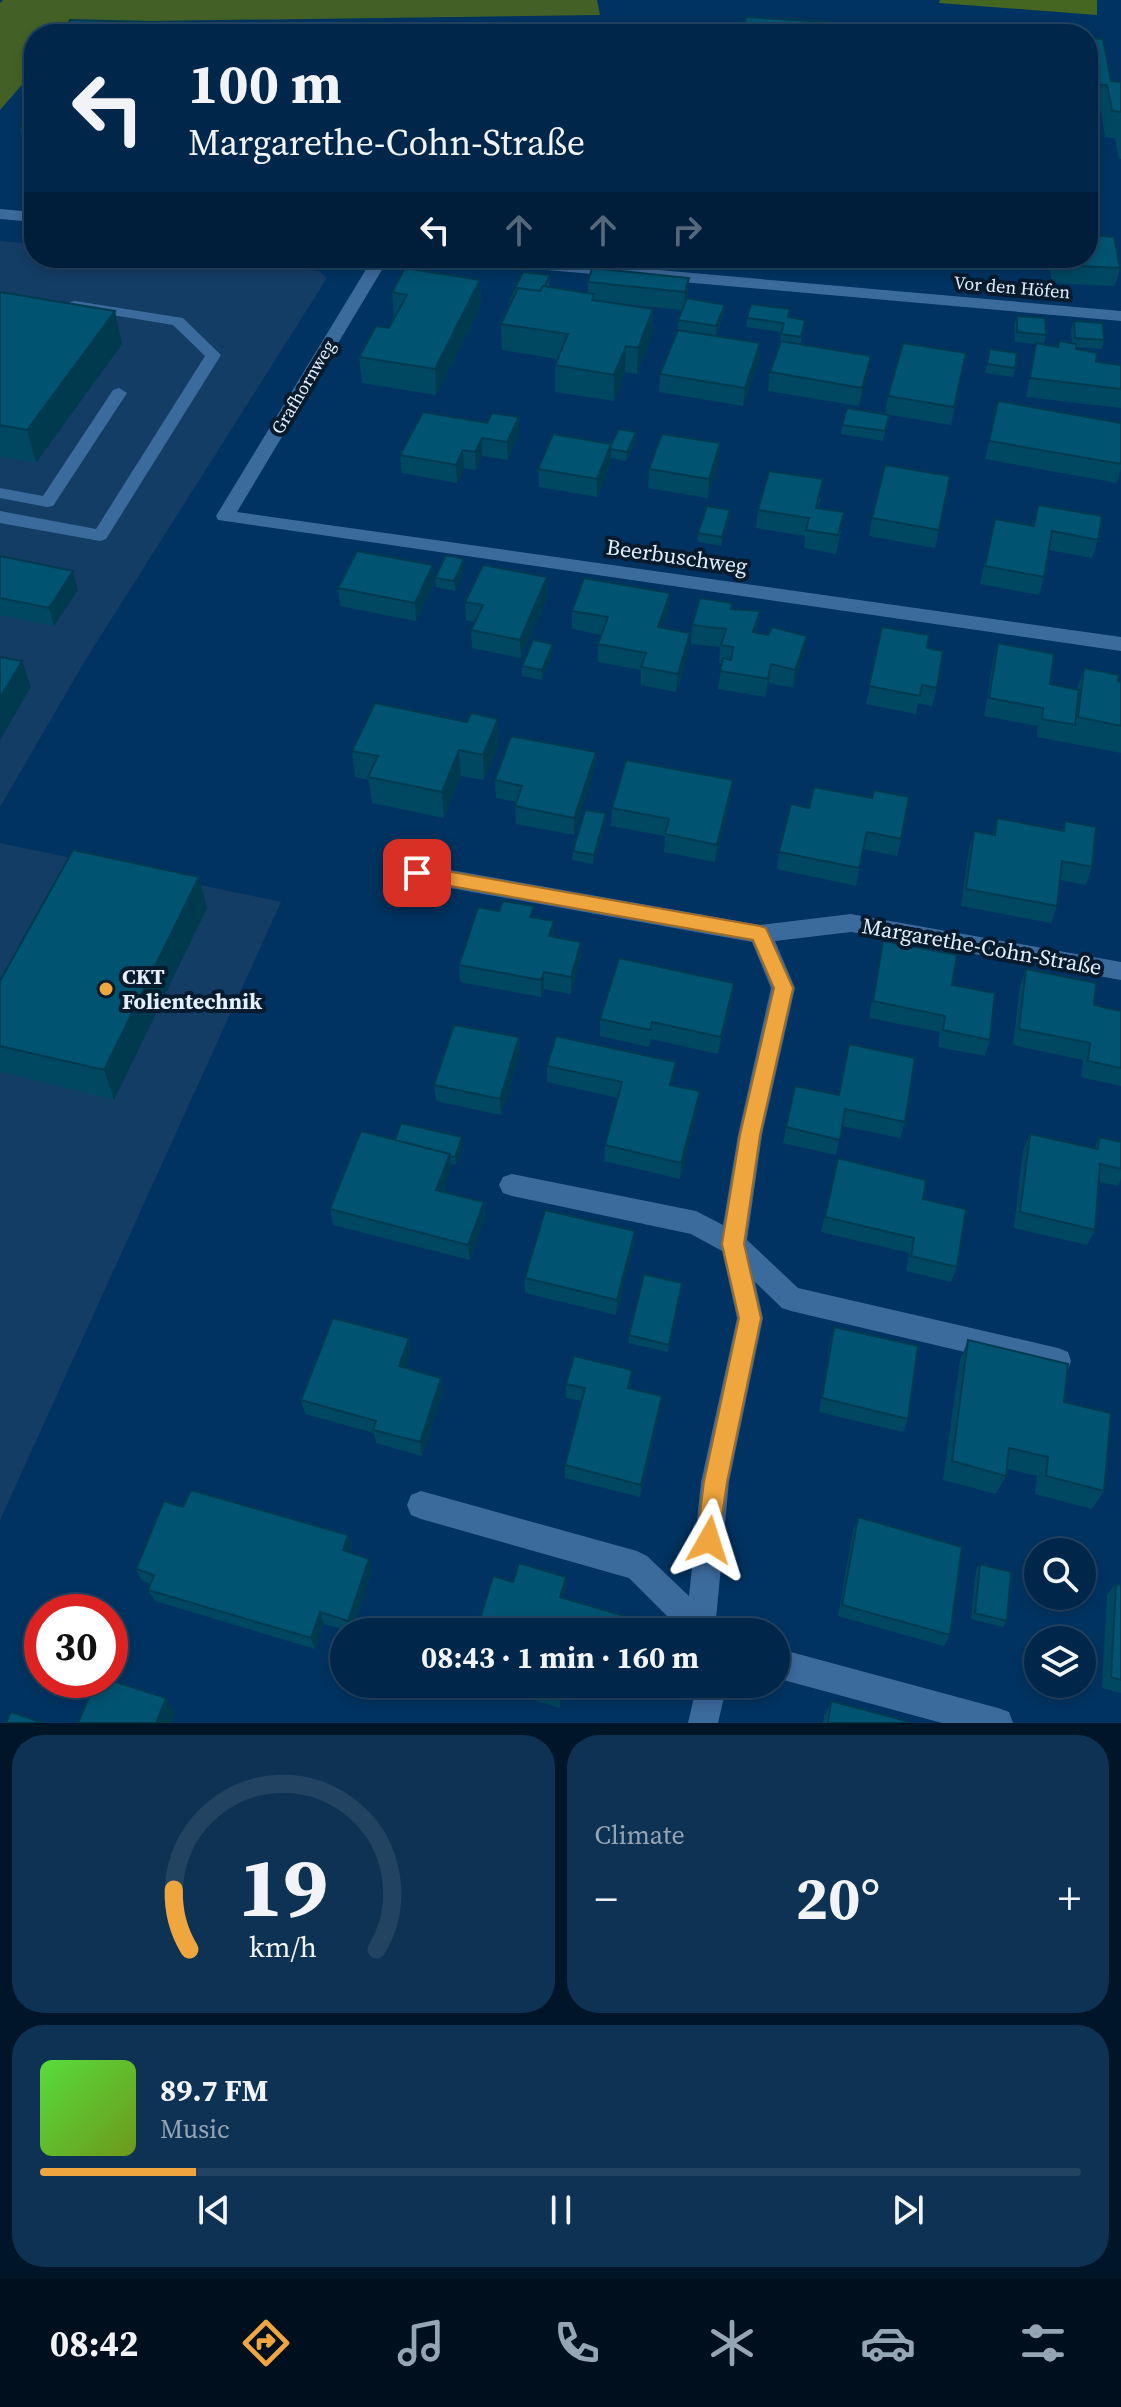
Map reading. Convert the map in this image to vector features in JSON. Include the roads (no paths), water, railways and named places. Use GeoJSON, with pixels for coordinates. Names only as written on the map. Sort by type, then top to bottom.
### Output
{"type":"FeatureCollection","features":[{"type":"Feature","properties":{"kind":"street"},"geometry":{"type":"LineString","coordinates":[[0,214],[24,216]]}},
{"type":"Feature","properties":{"kind":"street","name":"Grafhornweg"},"geometry":{"type":"LineString","coordinates":[[225,516],[375,268]]}},
{"type":"Feature","properties":{"kind":"street","name":"Vor den Höfen"},"geometry":{"type":"LineString","coordinates":[[581,268],[1121,316]]}},
{"type":"Feature","properties":{"kind":"street","name":"Beerbuschweg"},"geometry":{"type":"LineString","coordinates":[[225,516],[1121,644]]}},
{"type":"Feature","properties":{"kind":"street","name":"Margarethe-Cohn-Straße"},"geometry":{"type":"LineString","coordinates":[[417,873],[760,934],[851,923],[1121,971]]}},
{"type":"Feature","properties":{"kind":"street"},"geometry":{"type":"LineString","coordinates":[[705,1618],[715,1482],[750,1318],[733,1244],[750,1135],[783,988],[760,934]]}},
{"type":"Feature","properties":{"kind":"street"},"geometry":{"type":"LineString","coordinates":[[512,1185],[696,1223],[733,1244],[791,1299],[1058,1361]]}},
{"type":"Feature","properties":{"kind":"street"},"geometry":{"type":"LineString","coordinates":[[421,1505],[637,1566],[691,1618]]}},
{"type":"Feature","properties":{"kind":"street"},"geometry":{"type":"LineString","coordinates":[[790,1667],[998,1723]]}},
{"type":"Feature","properties":{"kind":"street"},"geometry":{"type":"LineString","coordinates":[[703,1723],[709,1698]]}},
{"type":"Feature","properties":{"kind":"lane"},"geometry":{"type":"LineString","coordinates":[[0,517],[100,535],[213,355],[178,321],[59,302]]}},
{"type":"Feature","properties":{"kind":"lane"},"geometry":{"type":"LineString","coordinates":[[0,493],[47,502],[119,393]]}},
{"type":"Feature","properties":{"kind":"place","name":"CKT Folientechnik"},"geometry":{"type":"Point","coordinates":[106,989]}}]}
